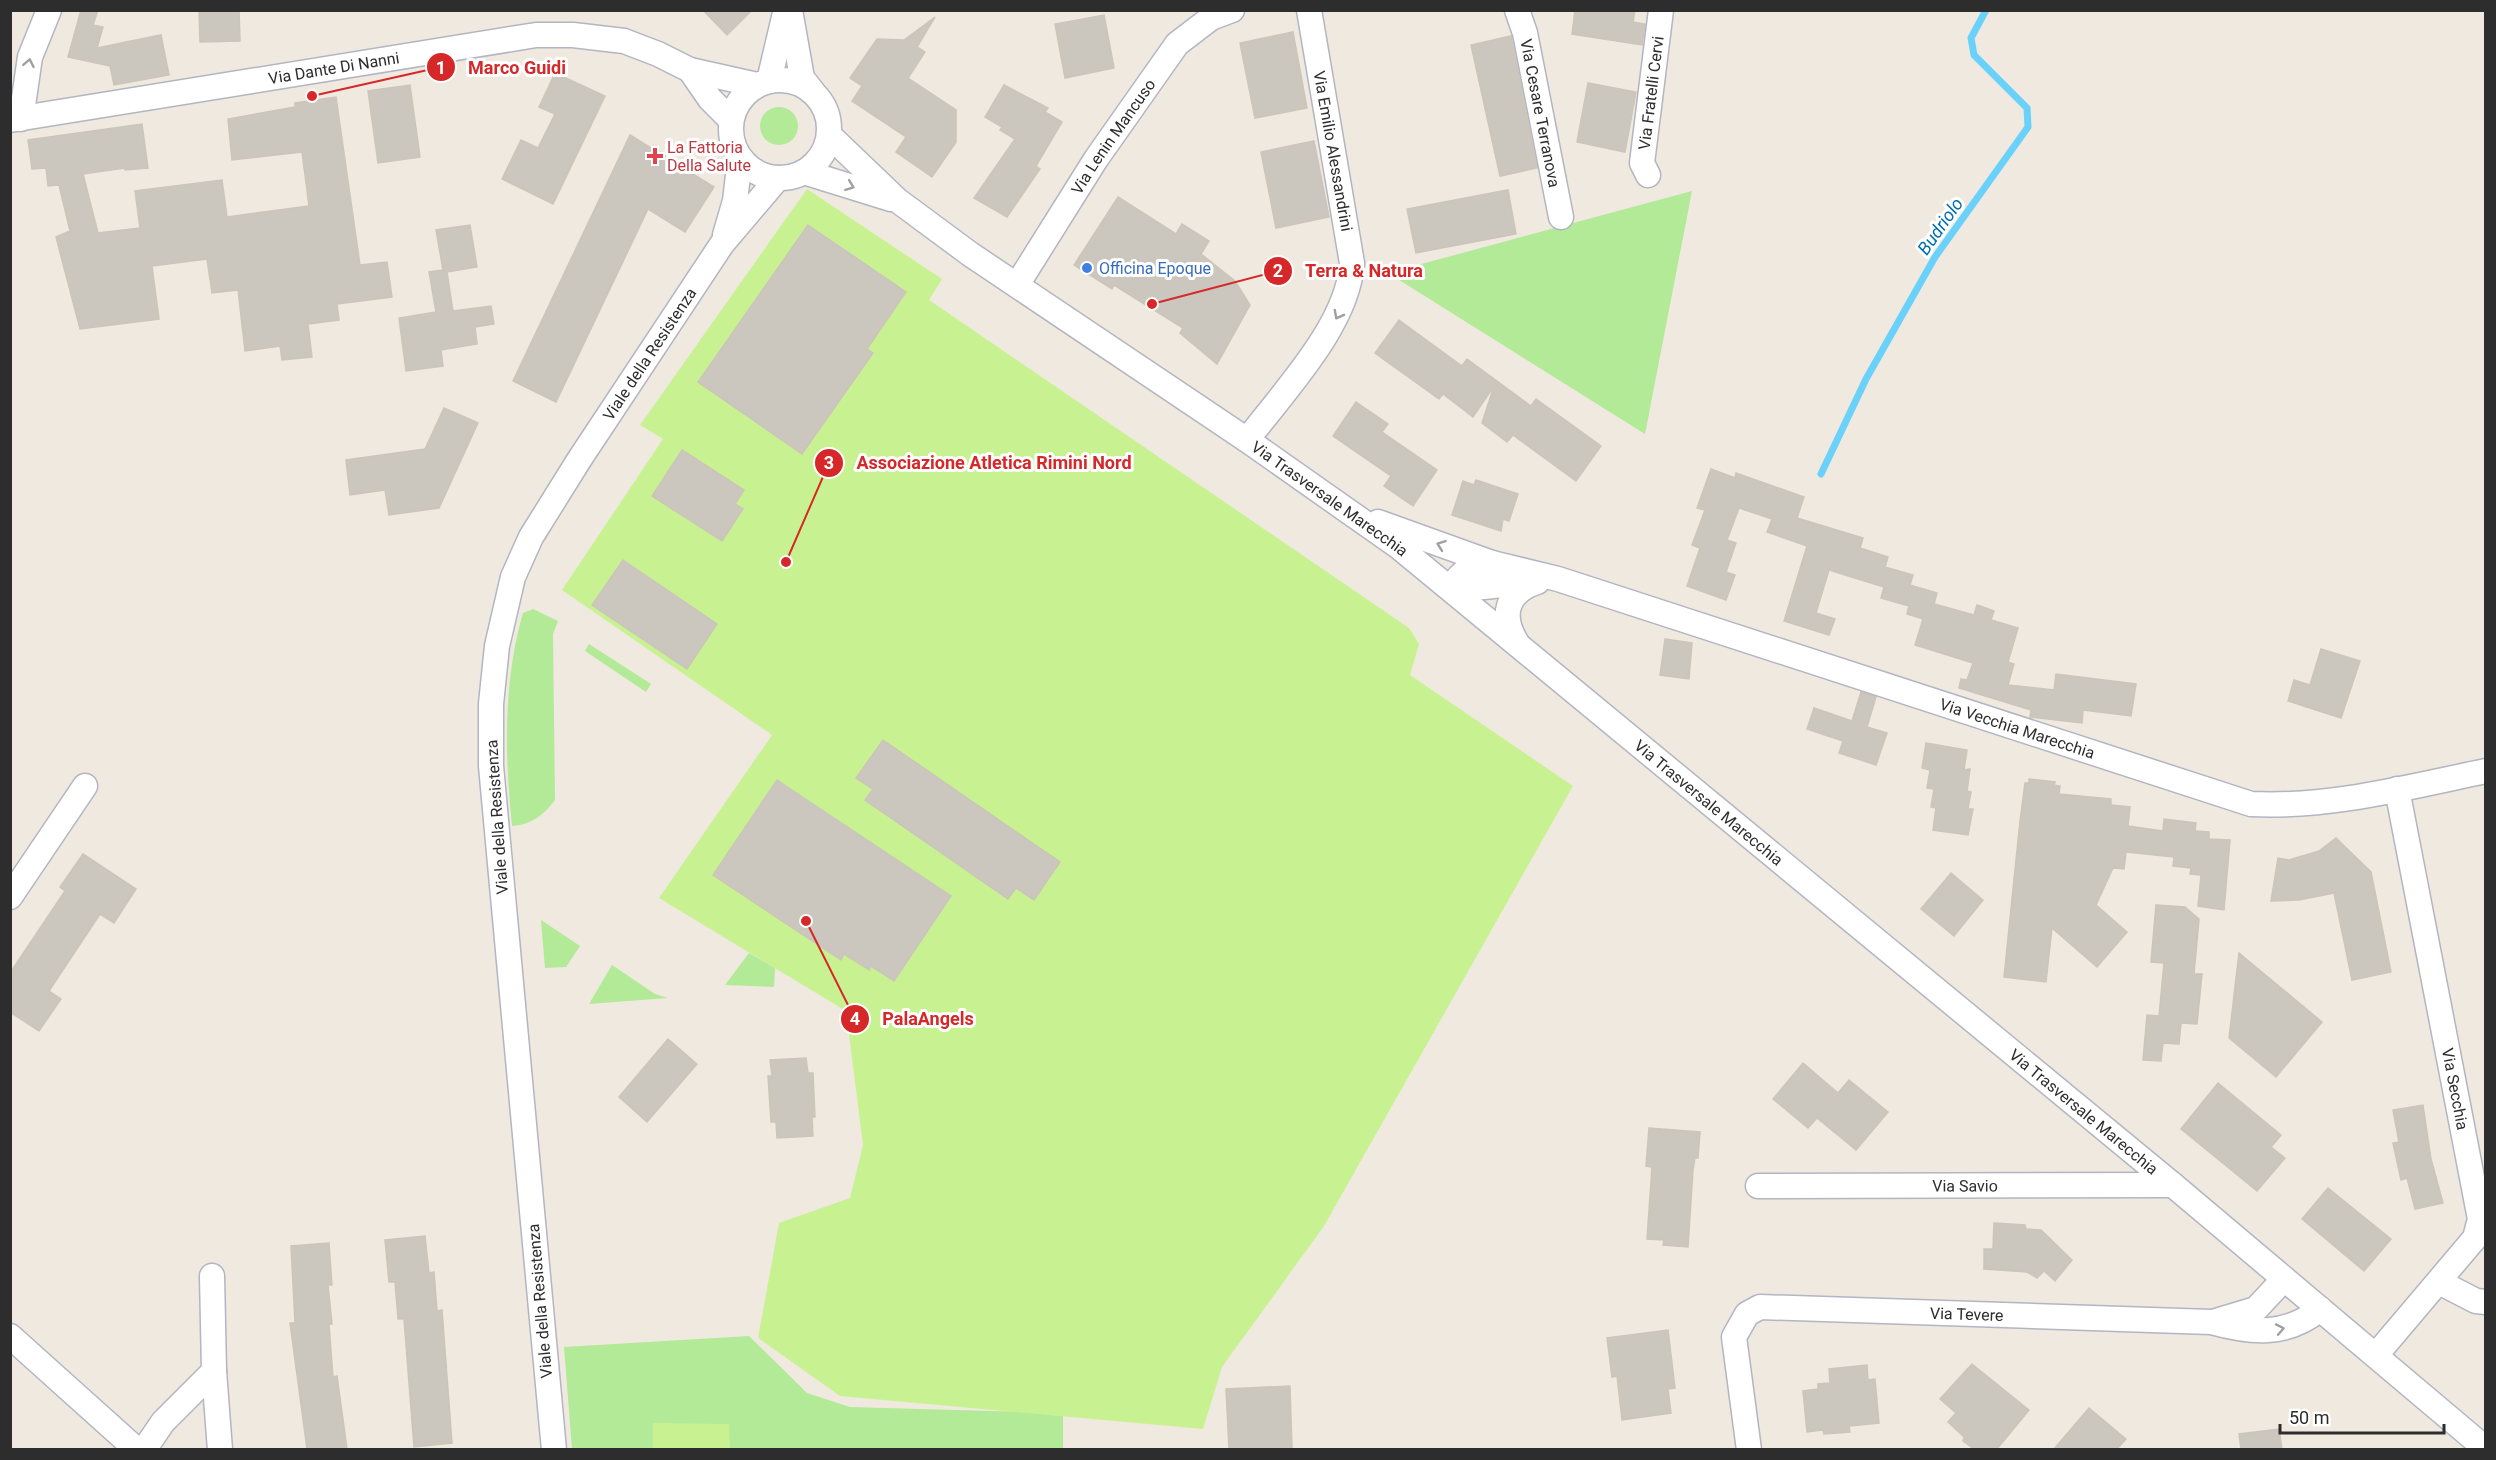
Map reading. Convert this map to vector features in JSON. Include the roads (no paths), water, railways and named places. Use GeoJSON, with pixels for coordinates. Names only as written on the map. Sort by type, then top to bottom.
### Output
{"type":"FeatureCollection","features":[{"type":"Feature","properties":{"kind":"street"},"geometry":{"type":"LineString","coordinates":[[16,119],[30,57],[49,10]]}},
{"type":"Feature","properties":{"kind":"street"},"geometry":{"type":"LineString","coordinates":[[763,83],[788,10]]}},
{"type":"Feature","properties":{"kind":"street"},"geometry":{"type":"LineString","coordinates":[[788,10],[802,78],[823,104],[828,119],[829,135],[821,156],[804,172],[778,178],[757,172],[740,158],[731,134],[731,120],[736,105],[763,83],[785,80],[800,84],[813,92]]}},
{"type":"Feature","properties":{"kind":"street","name":"Via Lenin Mancuso"},"geometry":{"type":"LineString","coordinates":[[1017,285],[1096,159],[1177,44],[1211,18],[1232,10]]}},
{"type":"Feature","properties":{"kind":"street","name":"Via Emilio Alessandrini"},"geometry":{"type":"LineString","coordinates":[[1247,440],[1322,341],[1346,300],[1351,283],[1352,263],[1309,10]]}},
{"type":"Feature","properties":{"kind":"street","name":"Via Cesare Terranova"},"geometry":{"type":"LineString","coordinates":[[1518,10],[1525,33],[1561,217]]}},
{"type":"Feature","properties":{"kind":"street","name":"Via Fratelli Cervi"},"geometry":{"type":"LineString","coordinates":[[1648,175],[1642,163],[1661,10]]}},
{"type":"Feature","properties":{"kind":"street","name":"Via Dante Di Nanni"},"geometry":{"type":"LineString","coordinates":[[16,119],[536,35],[573,35],[624,41],[690,70],[763,83]]}},
{"type":"Feature","properties":{"kind":"street","name":"Via Dante Di Nanni"},"geometry":{"type":"LineString","coordinates":[[690,70],[710,99],[731,120]]}},
{"type":"Feature","properties":{"kind":"street","name":"Via Trasversale Marecchia"},"geometry":{"type":"LineString","coordinates":[[829,135],[897,200],[1017,285],[1349,511],[1451,588],[2173,1185],[2486,1449]]}},
{"type":"Feature","properties":{"kind":"street","name":"Viale della Resistenza"},"geometry":{"type":"LineString","coordinates":[[722,244],[735,201],[740,158]]}},
{"type":"Feature","properties":{"kind":"street","name":"Via Trasversale Marecchia"},"geometry":{"type":"LineString","coordinates":[[804,172],[897,200]]}},
{"type":"Feature","properties":{"kind":"street","name":"Viale della Resistenza"},"geometry":{"type":"LineString","coordinates":[[554,1449],[491,766],[491,704],[497,646],[513,578],[531,537],[579,460],[722,244],[778,178]]}},
{"type":"Feature","properties":{"kind":"street","name":"Via Vecchia Marecchia"},"geometry":{"type":"LineString","coordinates":[[1349,511],[1546,581],[2250,804],[2291,806],[2337,801],[2486,771]]}},
{"type":"Feature","properties":{"kind":"street"},"geometry":{"type":"LineString","coordinates":[[1451,588],[1459,575],[1477,564],[1492,563]]}},
{"type":"Feature","properties":{"kind":"street"},"geometry":{"type":"LineString","coordinates":[[1517,643],[1508,629],[1511,602],[1517,591],[1546,581]]}},
{"type":"Feature","properties":{"kind":"street","name":"Via Vecchia Marecchia"},"geometry":{"type":"LineString","coordinates":[[1451,588],[1473,589],[1509,583],[1546,581]]}},
{"type":"Feature","properties":{"kind":"street"},"geometry":{"type":"LineString","coordinates":[[10,897],[85,786]]}},
{"type":"Feature","properties":{"kind":"street","name":"Via Secchia"},"geometry":{"type":"LineString","coordinates":[[2376,1355],[2475,1238],[2480,1219],[2397,789]]}},
{"type":"Feature","properties":{"kind":"street","name":"Via Savio"},"geometry":{"type":"LineString","coordinates":[[1758,1186],[2173,1185]]}},
{"type":"Feature","properties":{"kind":"street"},"geometry":{"type":"LineString","coordinates":[[212,1276],[214,1371],[220,1449]]}},
{"type":"Feature","properties":{"kind":"street"},"geometry":{"type":"LineString","coordinates":[[2211,1322],[2233,1318],[2256,1309],[2284,1279]]}},
{"type":"Feature","properties":{"kind":"street"},"geometry":{"type":"LineString","coordinates":[[2439,1282],[2476,1301],[2486,1302]]}},
{"type":"Feature","properties":{"kind":"street","name":"Via Tevere"},"geometry":{"type":"LineString","coordinates":[[1749,1449],[1734,1337],[1747,1314],[1760,1307],[2211,1322],[2234,1329],[2268,1331],[2299,1325],[2320,1309]]}},
{"type":"Feature","properties":{"kind":"street"},"geometry":{"type":"LineString","coordinates":[[10,1335],[137,1449]]}},
{"type":"Feature","properties":{"kind":"street"},"geometry":{"type":"LineString","coordinates":[[144,1449],[163,1422],[214,1371]]}},
{"type":"Feature","properties":{"kind":"waterway","name":"Budriolo"},"geometry":{"type":"LineString","coordinates":[[1821,474],[1866,379],[1935,257],[2028,127],[2027,108],[1974,55],[1971,38],[1986,10]]}},
{"type":"Feature","properties":{"kind":"place","name":"Marco Guidi"},"geometry":{"type":"Point","coordinates":[312,96]}},
{"type":"Feature","properties":{"kind":"place","name":"La Fattoria Della Salute"},"geometry":{"type":"Point","coordinates":[655,156]}},
{"type":"Feature","properties":{"kind":"place","name":"Officina Epoque"},"geometry":{"type":"Point","coordinates":[1087,268]}},
{"type":"Feature","properties":{"kind":"place","name":"Terra & Natura"},"geometry":{"type":"Point","coordinates":[1152,304]}},
{"type":"Feature","properties":{"kind":"place","name":"Associazione Atletica Rimini Nord"},"geometry":{"type":"Point","coordinates":[786,562]}},
{"type":"Feature","properties":{"kind":"place","name":"PalaAngels"},"geometry":{"type":"Point","coordinates":[806,921]}}]}
